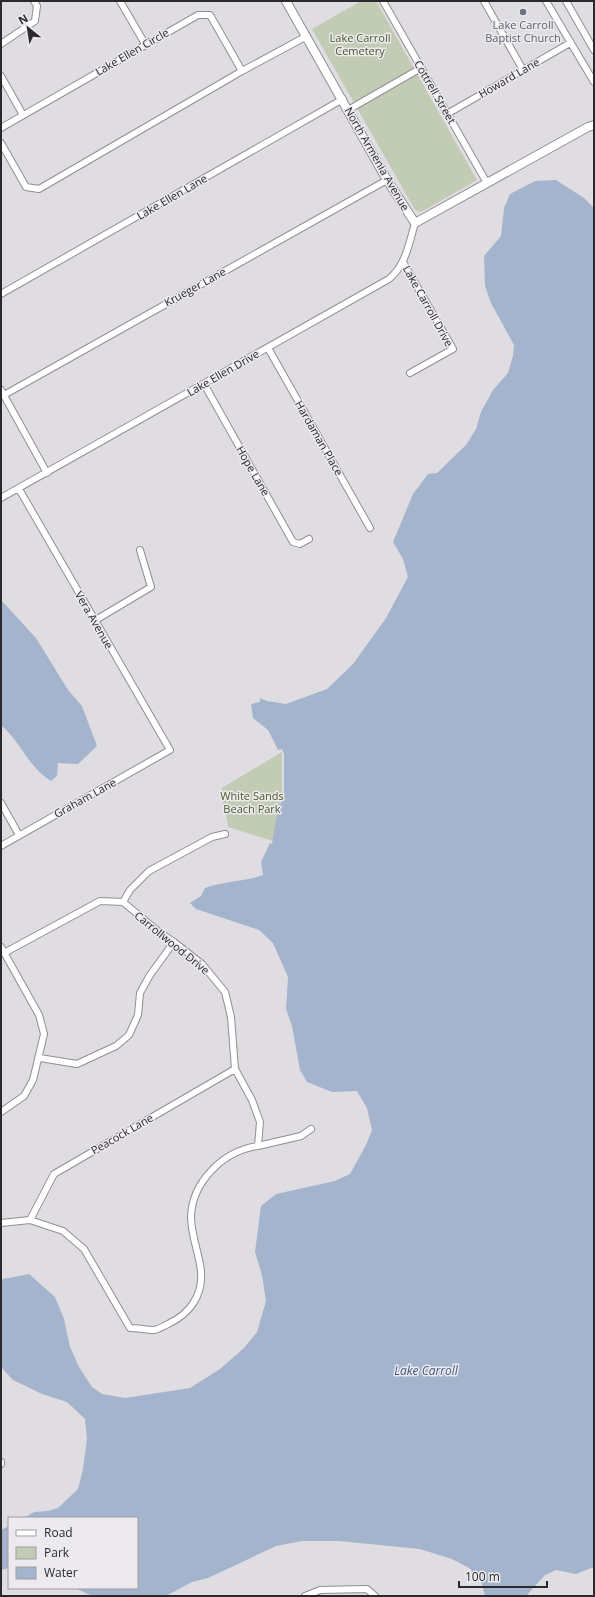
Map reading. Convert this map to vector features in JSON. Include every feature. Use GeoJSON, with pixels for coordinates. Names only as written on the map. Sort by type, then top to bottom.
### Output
{"type":"FeatureCollection","features":[{"type":"Feature","properties":{"kind":"main road","name":"North Armenia Avenue"},"geometry":{"type":"LineString","coordinates":[[286,1],[387,180],[415,223],[594,125]]}},
{"type":"Feature","properties":{"kind":"street"},"geometry":{"type":"LineString","coordinates":[[1,44],[35,21],[37,6],[34,1]]}},
{"type":"Feature","properties":{"kind":"street"},"geometry":{"type":"LineString","coordinates":[[120,1],[145,44]]}},
{"type":"Feature","properties":{"kind":"street","name":"Cottrell Street"},"geometry":{"type":"LineString","coordinates":[[383,1],[487,183]]}},
{"type":"Feature","properties":{"kind":"street"},"geometry":{"type":"LineString","coordinates":[[484,1],[523,70]]}},
{"type":"Feature","properties":{"kind":"street"},"geometry":{"type":"LineString","coordinates":[[546,1],[594,82]]}},
{"type":"Feature","properties":{"kind":"street"},"geometry":{"type":"LineString","coordinates":[[566,1],[594,50]]}},
{"type":"Feature","properties":{"kind":"street","name":"Lake Ellen Circle"},"geometry":{"type":"LineString","coordinates":[[1,128],[145,44],[198,15],[210,16],[242,71]]}},
{"type":"Feature","properties":{"kind":"street"},"geometry":{"type":"LineString","coordinates":[[1,144],[26,187],[39,189],[242,71],[306,36]]}},
{"type":"Feature","properties":{"kind":"street","name":"Howard Lane"},"geometry":{"type":"LineString","coordinates":[[447,114],[570,43]]}},
{"type":"Feature","properties":{"kind":"street"},"geometry":{"type":"LineString","coordinates":[[348,110],[421,68]]}},
{"type":"Feature","properties":{"kind":"street"},"geometry":{"type":"LineString","coordinates":[[1,76],[23,115]]}},
{"type":"Feature","properties":{"kind":"street","name":"Lake Ellen Lane"},"geometry":{"type":"LineString","coordinates":[[1,294],[342,99]]}},
{"type":"Feature","properties":{"kind":"street","name":"Krueger Lane"},"geometry":{"type":"LineString","coordinates":[[2,392],[387,180]]}},
{"type":"Feature","properties":{"kind":"street","name":"Lake Ellen Drive"},"geometry":{"type":"LineString","coordinates":[[1,498],[389,279],[398,272],[403,262],[415,223]]}},
{"type":"Feature","properties":{"kind":"street","name":"Lake Carroll Drive"},"geometry":{"type":"LineString","coordinates":[[403,262],[454,349],[410,373]]}},
{"type":"Feature","properties":{"kind":"street","name":"Hardaman Place"},"geometry":{"type":"LineString","coordinates":[[268,348],[370,528]]}},
{"type":"Feature","properties":{"kind":"street","name":"Hope Lane"},"geometry":{"type":"LineString","coordinates":[[204,384],[293,542],[300,544],[309,539]]}},
{"type":"Feature","properties":{"kind":"street"},"geometry":{"type":"LineString","coordinates":[[2,392],[47,473]]}},
{"type":"Feature","properties":{"kind":"street","name":"Vera Avenue"},"geometry":{"type":"LineString","coordinates":[[19,489],[170,750]]}},
{"type":"Feature","properties":{"kind":"street"},"geometry":{"type":"LineString","coordinates":[[94,621],[152,587],[140,550]]}},
{"type":"Feature","properties":{"kind":"street","name":"Graham Lane"},"geometry":{"type":"LineString","coordinates":[[1,846],[170,750]]}},
{"type":"Feature","properties":{"kind":"street"},"geometry":{"type":"LineString","coordinates":[[1,803],[19,835]]}},
{"type":"Feature","properties":{"kind":"street"},"geometry":{"type":"LineString","coordinates":[[4,953],[100,901],[123,902],[130,890],[149,871],[212,837],[225,834]]}},
{"type":"Feature","properties":{"kind":"street","name":"Carrollwood Drive"},"geometry":{"type":"LineString","coordinates":[[123,902],[159,932],[202,964],[225,992],[231,1017],[235,1069],[252,1100],[260,1122],[258,1146]]}},
{"type":"Feature","properties":{"kind":"street"},"geometry":{"type":"LineString","coordinates":[[40,1058],[77,1064],[116,1046],[129,1035],[138,1015],[140,993],[150,975],[174,942]]}},
{"type":"Feature","properties":{"kind":"street"},"geometry":{"type":"LineString","coordinates":[[1,947],[39,1015],[44,1034],[40,1058],[33,1080],[24,1096],[1,1112]]}},
{"type":"Feature","properties":{"kind":"street","name":"Peacock Lane"},"geometry":{"type":"LineString","coordinates":[[30,1220],[54,1174],[235,1069]]}},
{"type":"Feature","properties":{"kind":"street"},"geometry":{"type":"LineString","coordinates":[[1,1223],[30,1220],[63,1231],[84,1249],[130,1328],[155,1330],[178,1319],[193,1305],[201,1289],[201,1271],[191,1219],[192,1201],[204,1178],[221,1161],[250,1147],[301,1136],[311,1130]]}},
{"type":"Feature","properties":{"kind":"street"},"geometry":{"type":"LineString","coordinates":[[305,1596],[320,1590],[367,1589],[375,1596]]}},
{"type":"Feature","properties":{"kind":"green space","name":"Lake Carroll Cemetery"},"geometry":{"type":"Polygon","coordinates":[[[361,1],[376,1],[477,180],[421,212],[415,210],[312,29],[361,1]]]}},
{"type":"Feature","properties":{"kind":"green space","name":"White Sands Beach Park"},"geometry":{"type":"Polygon","coordinates":[[[282,752],[282,794],[273,841],[228,827],[221,793],[222,788],[282,752]]]}},
{"type":"Feature","properties":{"kind":"water","name":"Lake Carroll"},"geometry":{"type":"Polygon","coordinates":[[[556,180],[584,198],[594,208],[594,1567],[576,1574],[556,1570],[545,1575],[526,1596],[485,1596],[481,1581],[469,1568],[452,1559],[420,1549],[339,1541],[302,1541],[276,1546],[208,1578],[192,1582],[166,1596],[92,1596],[77,1589],[138,1589],[138,1517],[26,1517],[34,1512],[48,1511],[58,1508],[78,1489],[83,1469],[87,1439],[85,1419],[67,1402],[42,1394],[13,1380],[1,1367],[1,1281],[3,1279],[29,1274],[55,1297],[64,1319],[70,1347],[79,1367],[92,1387],[102,1394],[125,1398],[190,1388],[220,1369],[244,1348],[257,1332],[266,1301],[262,1275],[255,1252],[261,1206],[276,1194],[335,1181],[350,1174],[366,1145],[372,1130],[367,1108],[357,1091],[332,1092],[307,1082],[300,1070],[292,1026],[286,1009],[288,977],[273,943],[259,930],[196,909],[190,903],[201,896],[205,888],[263,875],[261,862],[270,843],[272,844],[277,813],[284,794],[284,754],[282,749],[278,750],[268,730],[253,718],[251,704],[260,702],[260,698],[267,701],[286,704],[327,689],[353,664],[386,618],[408,577],[403,559],[393,542],[413,494],[428,474],[437,473],[466,445],[476,429],[481,412],[493,390],[508,373],[513,356],[514,345],[491,303],[485,286],[484,256],[501,236],[504,208],[510,194],[535,181],[556,180]]]}},
{"type":"Feature","properties":{"kind":"water"},"geometry":{"type":"Polygon","coordinates":[[[1,600],[36,638],[68,690],[82,706],[97,746],[78,764],[58,763],[57,776],[51,781],[43,776],[8,731],[1,725],[1,600]]]}},
{"type":"Feature","properties":{"kind":"water"},"geometry":{"type":"Polygon","coordinates":[[[8,1526],[8,1568],[1,1570],[1,1530],[8,1526]]]}},
{"type":"Feature","properties":{"kind":"place","name":"Lake Carroll Baptist Church"},"geometry":{"type":"Point","coordinates":[523,12]}}]}
